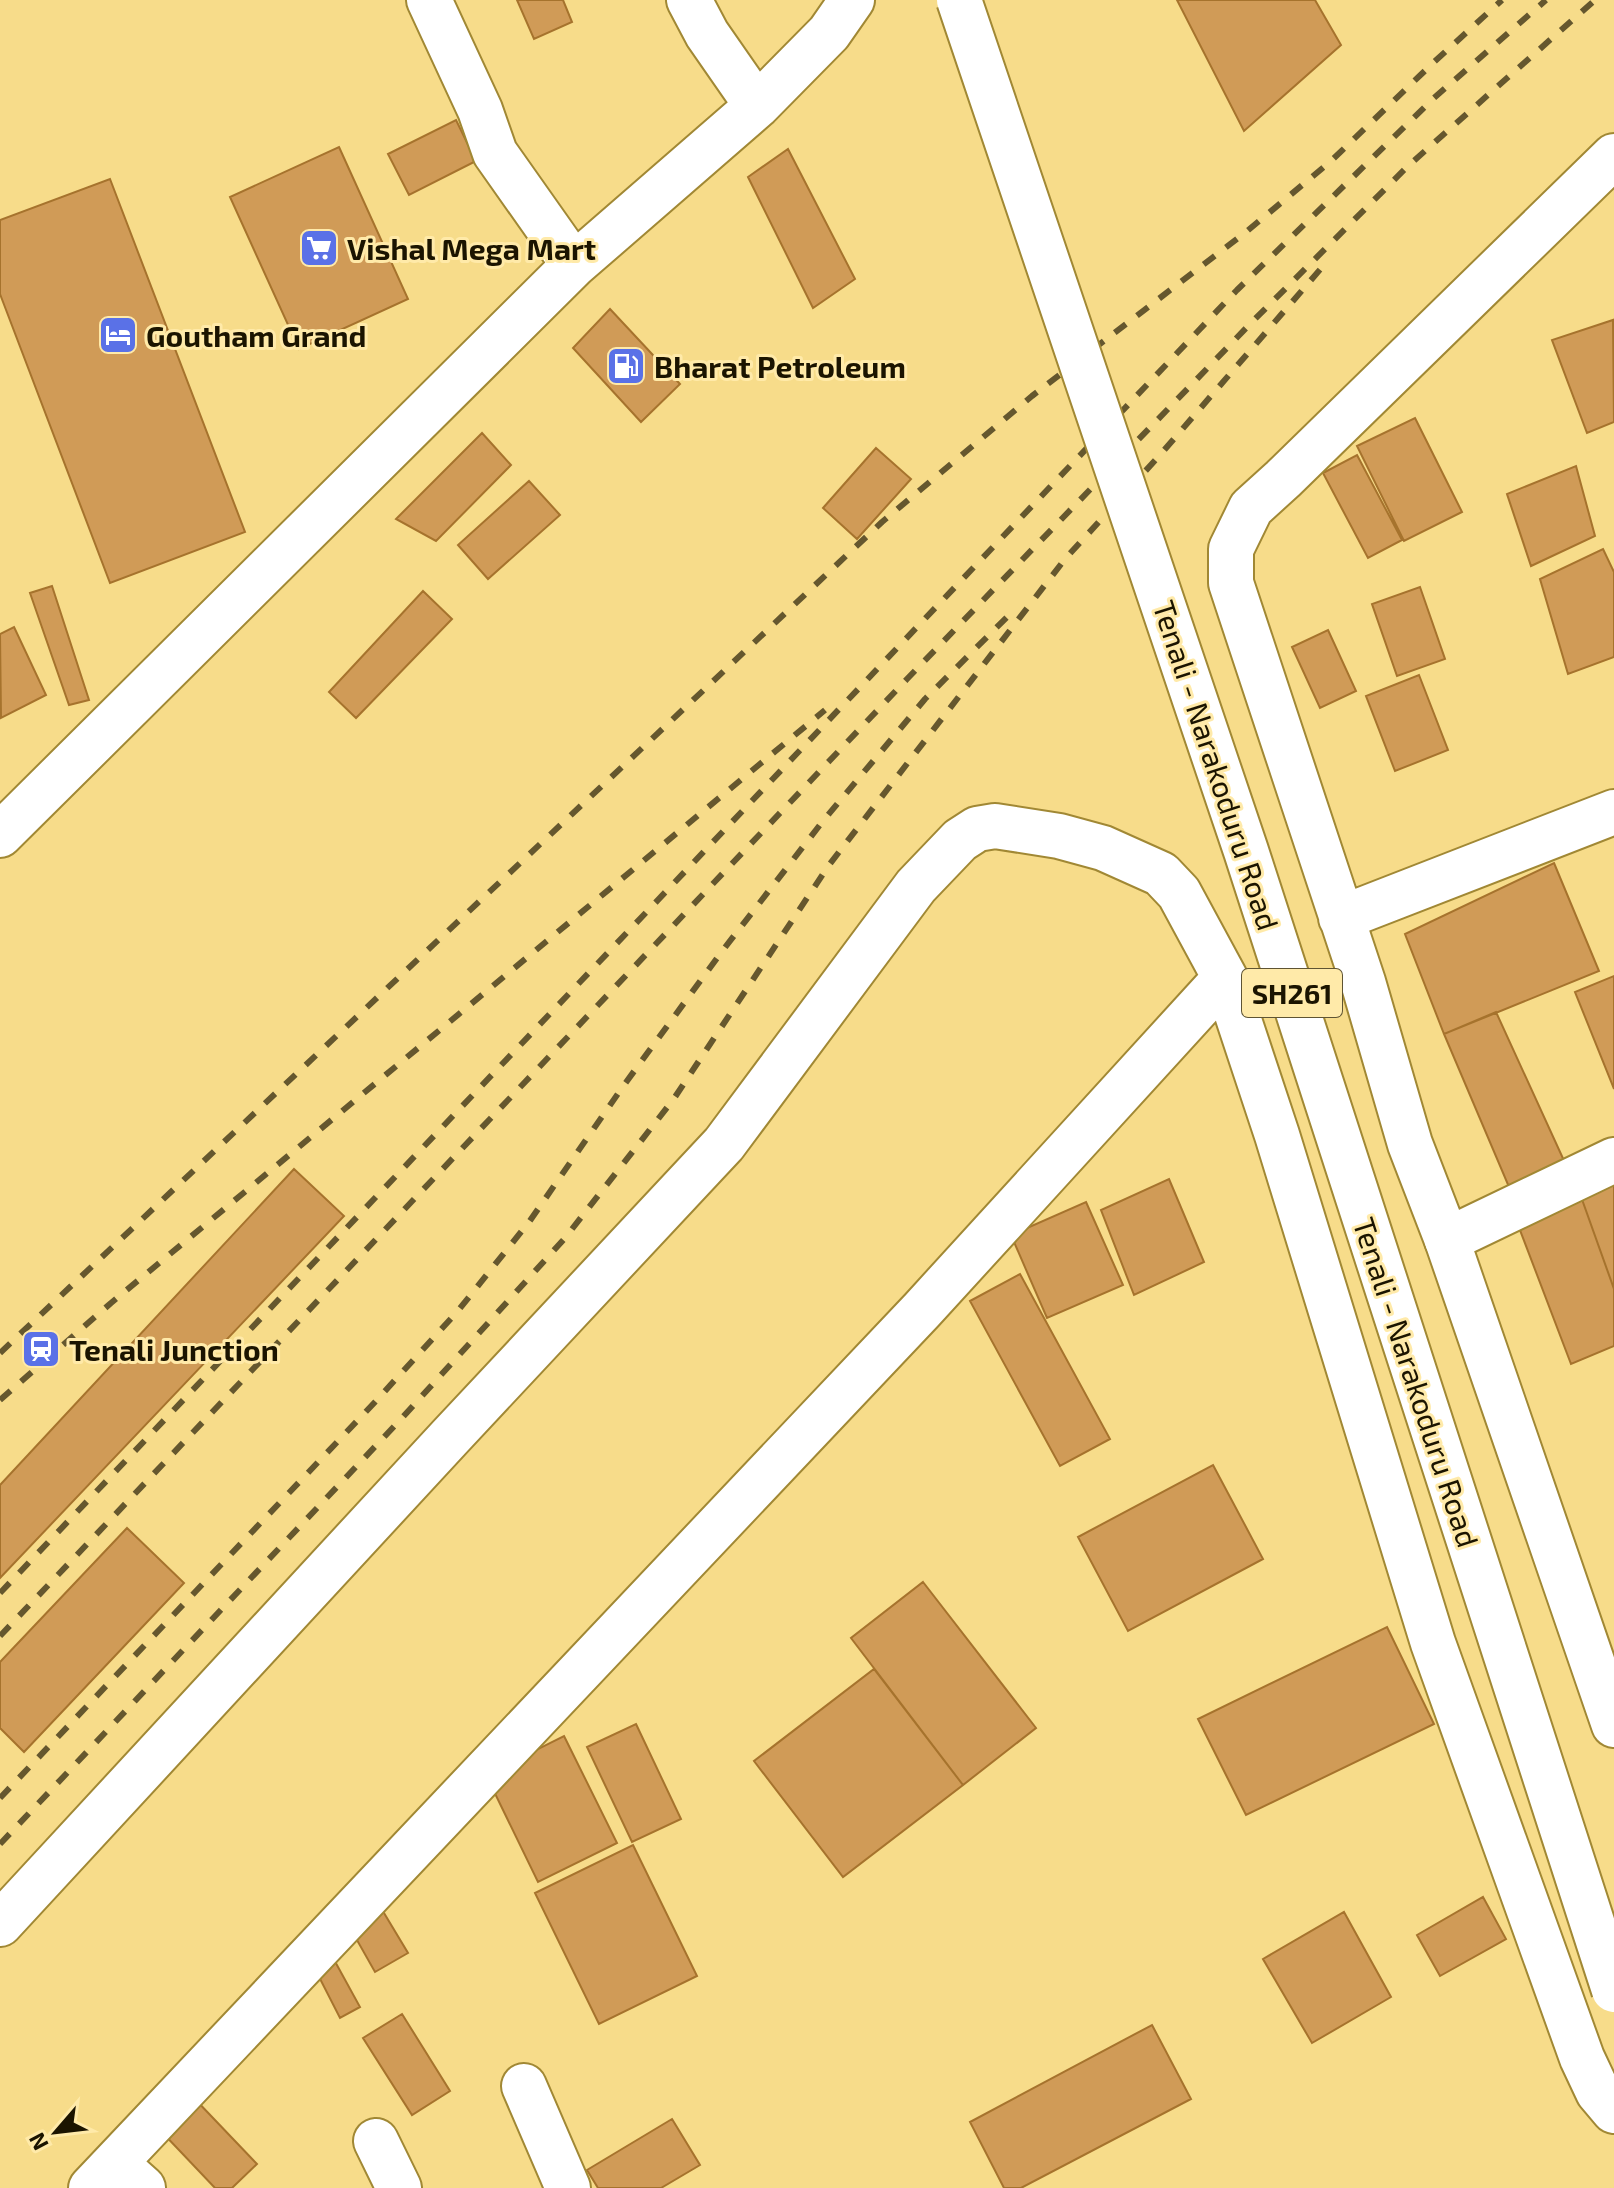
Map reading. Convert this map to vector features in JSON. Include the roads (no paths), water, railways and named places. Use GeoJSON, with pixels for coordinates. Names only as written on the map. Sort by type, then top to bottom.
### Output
{"type":"FeatureCollection","features":[{"type":"Feature","properties":{"kind":"street"},"geometry":{"type":"LineString","coordinates":[[429,0],[480,110],[495,153],[574,265]]}},
{"type":"Feature","properties":{"kind":"street"},"geometry":{"type":"LineString","coordinates":[[689,0],[707,34],[757,106]]}},
{"type":"Feature","properties":{"kind":"street"},"geometry":{"type":"LineString","coordinates":[[1,832],[574,265],[757,106],[829,33],[852,0]]}},
{"type":"Feature","properties":{"kind":"street","name":"Tenali - Narakoduru Road"},"geometry":{"type":"LineString","coordinates":[[959,0],[1251,866],[1614,1990]]}},
{"type":"Feature","properties":{"kind":"street"},"geometry":{"type":"LineString","coordinates":[[1614,156],[1251,508],[1231,549],[1231,583],[1363,982],[1410,1144],[1447,1240],[1614,1725]]}},
{"type":"Feature","properties":{"kind":"street"},"geometry":{"type":"LineString","coordinates":[[1341,918],[1614,812]]}},
{"type":"Feature","properties":{"kind":"street"},"geometry":{"type":"LineString","coordinates":[[0,1924],[724,1144],[916,886],[960,840],[977,829],[995,826],[1059,836],[1103,848],[1161,874],[1179,893],[1225,978],[1277,1135],[1433,1643],[1582,2058],[1598,2092],[1614,2111]]}},
{"type":"Feature","properties":{"kind":"street"},"geometry":{"type":"LineString","coordinates":[[116,2180],[922,1310],[1225,978]]}},
{"type":"Feature","properties":{"kind":"street"},"geometry":{"type":"LineString","coordinates":[[1447,1240],[1614,1160]]}},
{"type":"Feature","properties":{"kind":"street"},"geometry":{"type":"LineString","coordinates":[[524,2086],[568,2188]]}},
{"type":"Feature","properties":{"kind":"street"},"geometry":{"type":"LineString","coordinates":[[376,2141],[399,2188]]}},
{"type":"Feature","properties":{"kind":"railway"},"geometry":{"type":"LineString","coordinates":[[0,1353],[882,522],[1032,396],[1246,232],[1331,161],[1502,0]]}},
{"type":"Feature","properties":{"kind":"railway"},"geometry":{"type":"LineString","coordinates":[[0,1593],[1237,290],[1434,98],[1546,0]]}},
{"type":"Feature","properties":{"kind":"railway"},"geometry":{"type":"LineString","coordinates":[[0,1636],[907,679],[1252,322],[1408,166],[1595,0]]}},
{"type":"Feature","properties":{"kind":"railway"},"geometry":{"type":"LineString","coordinates":[[0,1844],[402,1418],[565,1238],[673,1100],[829,865],[1065,559],[1160,455],[1324,265]]}},
{"type":"Feature","properties":{"kind":"railway"},"geometry":{"type":"LineString","coordinates":[[0,1798],[457,1312],[529,1222],[624,1085],[823,821],[925,699],[1014,610]]}},
{"type":"Feature","properties":{"kind":"railway"},"geometry":{"type":"LineString","coordinates":[[0,1400],[111,1303],[825,710]]}},
{"type":"Feature","properties":{"kind":"place","name":"Vishal Mega Mart"},"geometry":{"type":"Point","coordinates":[319,248]}},
{"type":"Feature","properties":{"kind":"place","name":"Goutham Grand"},"geometry":{"type":"Point","coordinates":[118,335]}},
{"type":"Feature","properties":{"kind":"place","name":"Bharat Petroleum"},"geometry":{"type":"Point","coordinates":[626,366]}},
{"type":"Feature","properties":{"kind":"place","name":"Tenali Junction"},"geometry":{"type":"Point","coordinates":[41,1349]}}]}
